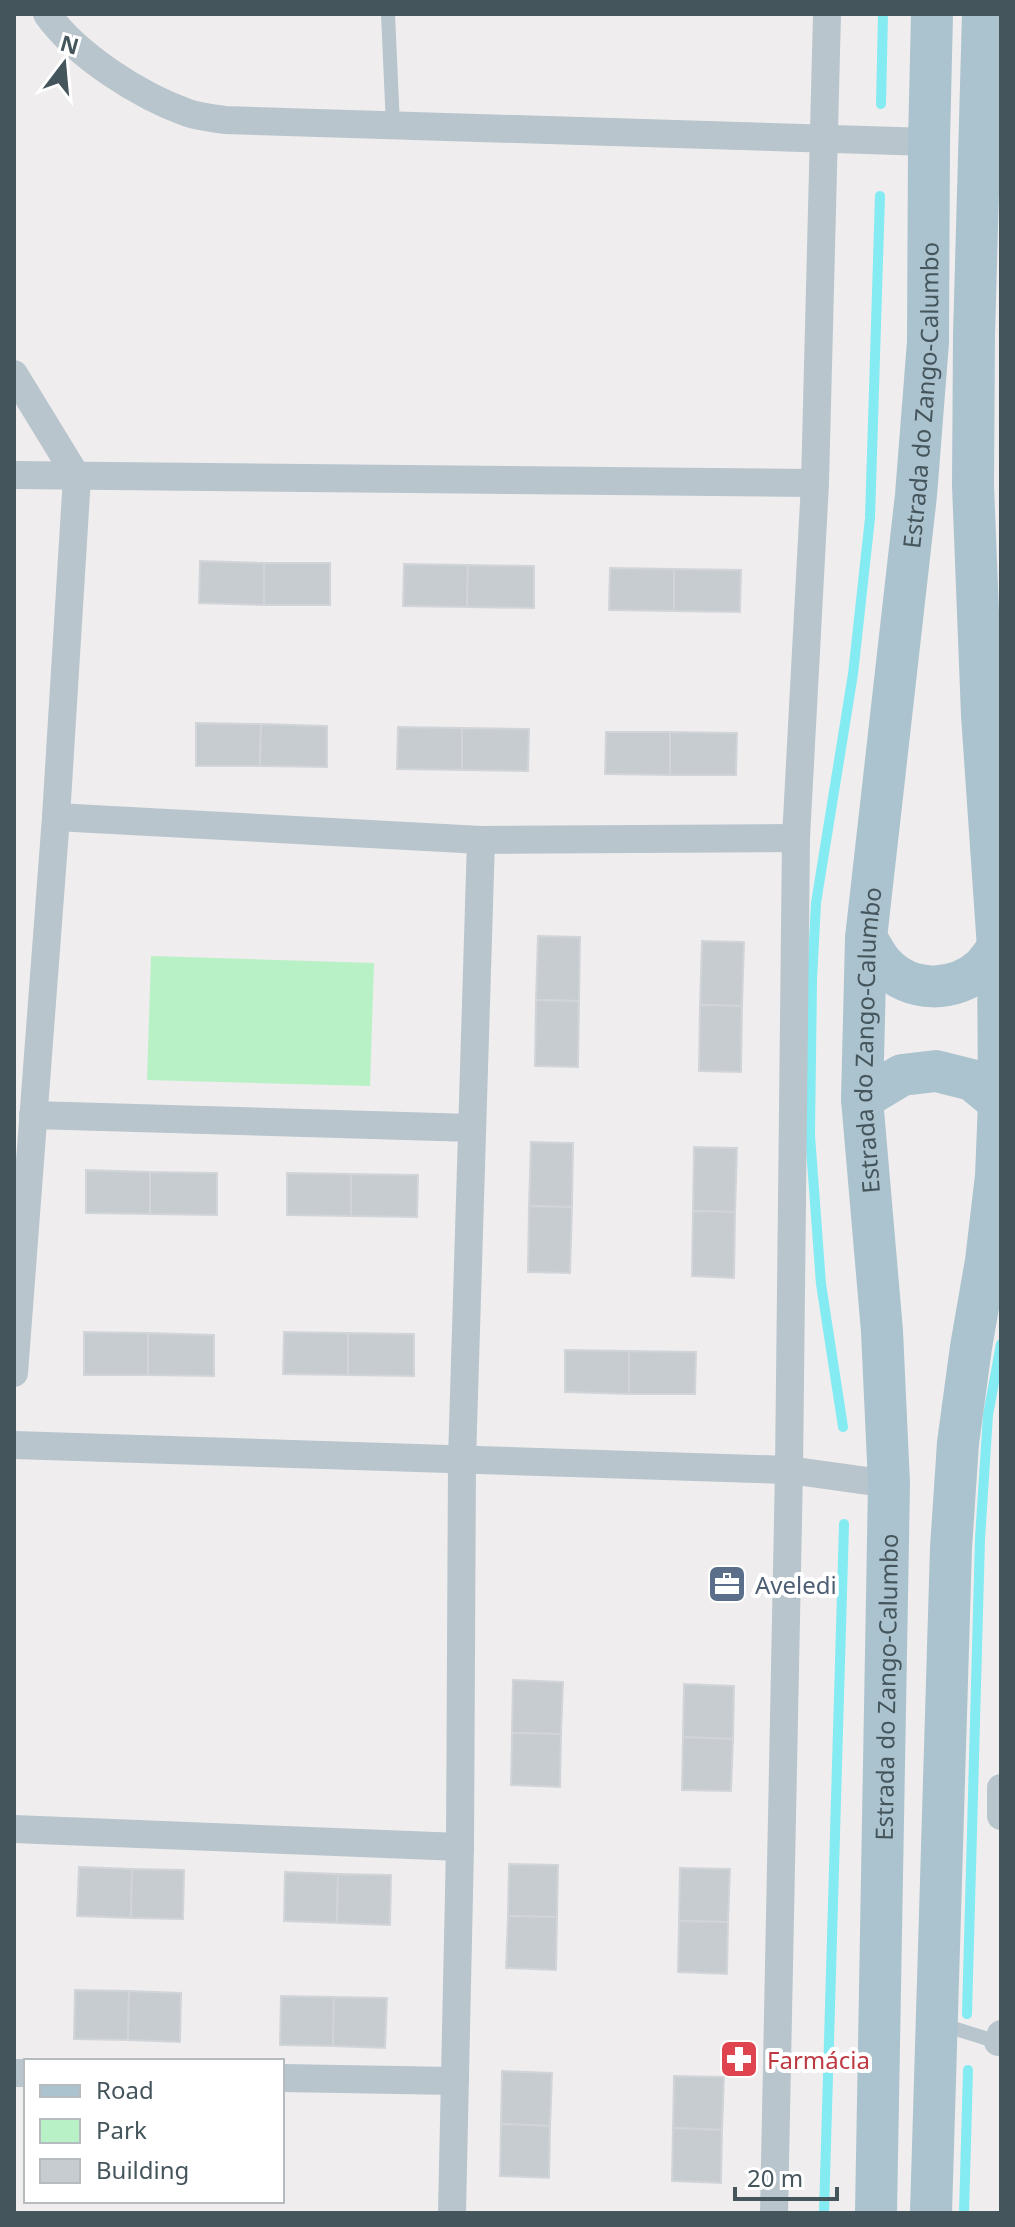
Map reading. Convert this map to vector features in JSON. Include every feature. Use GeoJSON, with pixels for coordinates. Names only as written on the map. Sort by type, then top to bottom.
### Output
{"type":"FeatureCollection","features":[{"type":"Feature","properties":{"kind":"main road","name":"Estrada do Zango-Calumbo"},"geometry":{"type":"LineString","coordinates":[[876,2213],[889,1484],[882,1331],[862,1099],[866,938],[916,495],[928,342],[894,141],[932,14]]}},
{"type":"Feature","properties":{"kind":"main road"},"geometry":{"type":"LineString","coordinates":[[931,2213],[951,1548],[971,1347],[986,1261],[996,1176],[999,1102],[998,948],[982,715],[973,485],[974,335],[994,77],[983,14]]}},
{"type":"Feature","properties":{"kind":"main road"},"geometry":{"type":"LineString","coordinates":[[866,938],[884,966],[906,981],[933,989],[960,982],[981,968],[998,948]]}},
{"type":"Feature","properties":{"kind":"main road"},"geometry":{"type":"LineString","coordinates":[[862,1099],[902,1075],[936,1071],[972,1080],[999,1102]]}},
{"type":"Feature","properties":{"kind":"street"},"geometry":{"type":"LineString","coordinates":[[47,14],[60,31],[101,67],[189,113],[225,120],[894,141]]}},
{"type":"Feature","properties":{"kind":"street"},"geometry":{"type":"LineString","coordinates":[[774,2213],[789,1470],[796,838],[815,483],[827,14]]}},
{"type":"Feature","properties":{"kind":"street"},"geometry":{"type":"LineString","coordinates":[[14,374],[77,477],[56,817],[14,1373]]}},
{"type":"Feature","properties":{"kind":"street"},"geometry":{"type":"LineString","coordinates":[[14,475],[815,483]]}},
{"type":"Feature","properties":{"kind":"street"},"geometry":{"type":"LineString","coordinates":[[56,817],[481,840],[796,838]]}},
{"type":"Feature","properties":{"kind":"street"},"geometry":{"type":"LineString","coordinates":[[452,2213],[460,1847],[462,1460],[481,840]]}},
{"type":"Feature","properties":{"kind":"street"},"geometry":{"type":"LineString","coordinates":[[33,1115],[472,1128]]}},
{"type":"Feature","properties":{"kind":"street"},"geometry":{"type":"LineString","coordinates":[[14,1445],[789,1470],[889,1484]]}},
{"type":"Feature","properties":{"kind":"street"},"geometry":{"type":"LineString","coordinates":[[1001,1788],[1001,1816]]}},
{"type":"Feature","properties":{"kind":"street"},"geometry":{"type":"LineString","coordinates":[[14,1829],[460,1847]]}},
{"type":"Feature","properties":{"kind":"street"},"geometry":{"type":"LineString","coordinates":[[284,2078],[455,2081]]}},
{"type":"Feature","properties":{"kind":"lane"},"geometry":{"type":"LineString","coordinates":[[388,14],[393,126]]}},
{"type":"Feature","properties":{"kind":"lane"},"geometry":{"type":"LineString","coordinates":[[936,2023],[1000,2040]]}},
{"type":"Feature","properties":{"kind":"green space"},"geometry":{"type":"Polygon","coordinates":[[[151,956],[374,963],[370,1086],[147,1080],[151,956]]]}},
{"type":"Feature","properties":{"kind":"building"},"geometry":{"type":"Polygon","coordinates":[[[200,561],[264,563],[264,605],[199,603],[200,561]]]}},
{"type":"Feature","properties":{"kind":"building"},"geometry":{"type":"Polygon","coordinates":[[[264,563],[330,563],[330,605],[264,605],[264,563]]]}},
{"type":"Feature","properties":{"kind":"building"},"geometry":{"type":"Polygon","coordinates":[[[404,564],[468,565],[467,607],[403,606],[404,564]]]}},
{"type":"Feature","properties":{"kind":"building"},"geometry":{"type":"Polygon","coordinates":[[[468,565],[534,566],[534,608],[467,607],[468,565]]]}},
{"type":"Feature","properties":{"kind":"building"},"geometry":{"type":"Polygon","coordinates":[[[610,568],[674,569],[674,611],[609,610],[610,568]]]}},
{"type":"Feature","properties":{"kind":"building"},"geometry":{"type":"Polygon","coordinates":[[[674,569],[741,570],[740,612],[674,611],[674,569]]]}},
{"type":"Feature","properties":{"kind":"building"},"geometry":{"type":"Polygon","coordinates":[[[196,723],[261,724],[260,766],[196,766],[196,723]]]}},
{"type":"Feature","properties":{"kind":"building"},"geometry":{"type":"Polygon","coordinates":[[[261,724],[327,726],[327,767],[260,766],[261,724]]]}},
{"type":"Feature","properties":{"kind":"building"},"geometry":{"type":"Polygon","coordinates":[[[398,727],[462,728],[462,770],[397,769],[398,727]]]}},
{"type":"Feature","properties":{"kind":"building"},"geometry":{"type":"Polygon","coordinates":[[[462,728],[529,729],[528,771],[462,770],[462,728]]]}},
{"type":"Feature","properties":{"kind":"building"},"geometry":{"type":"Polygon","coordinates":[[[606,732],[670,732],[670,775],[605,774],[606,732]]]}},
{"type":"Feature","properties":{"kind":"building"},"geometry":{"type":"Polygon","coordinates":[[[670,732],[737,733],[736,775],[670,775],[670,732]]]}},
{"type":"Feature","properties":{"kind":"building"},"geometry":{"type":"Polygon","coordinates":[[[538,936],[580,937],[579,1001],[536,1000],[538,936]]]}},
{"type":"Feature","properties":{"kind":"building"},"geometry":{"type":"Polygon","coordinates":[[[702,941],[744,942],[742,1006],[700,1005],[702,941]]]}},
{"type":"Feature","properties":{"kind":"building"},"geometry":{"type":"Polygon","coordinates":[[[536,1000],[579,1001],[578,1067],[535,1066],[536,1000]]]}},
{"type":"Feature","properties":{"kind":"building"},"geometry":{"type":"Polygon","coordinates":[[[700,1005],[742,1006],[741,1072],[699,1071],[700,1005]]]}},
{"type":"Feature","properties":{"kind":"building"},"geometry":{"type":"Polygon","coordinates":[[[531,1142],[573,1143],[572,1207],[529,1206],[531,1142]]]}},
{"type":"Feature","properties":{"kind":"building"},"geometry":{"type":"Polygon","coordinates":[[[694,1147],[737,1148],[735,1212],[693,1211],[694,1147]]]}},
{"type":"Feature","properties":{"kind":"building"},"geometry":{"type":"Polygon","coordinates":[[[86,1170],[150,1172],[150,1214],[86,1213],[86,1170]]]}},
{"type":"Feature","properties":{"kind":"building"},"geometry":{"type":"Polygon","coordinates":[[[150,1172],[217,1173],[217,1215],[150,1214],[150,1172]]]}},
{"type":"Feature","properties":{"kind":"building"},"geometry":{"type":"Polygon","coordinates":[[[287,1173],[351,1174],[351,1216],[287,1215],[287,1173]]]}},
{"type":"Feature","properties":{"kind":"building"},"geometry":{"type":"Polygon","coordinates":[[[351,1174],[418,1175],[417,1217],[351,1216],[351,1174]]]}},
{"type":"Feature","properties":{"kind":"building"},"geometry":{"type":"Polygon","coordinates":[[[529,1206],[572,1207],[570,1273],[528,1272],[529,1206]]]}},
{"type":"Feature","properties":{"kind":"building"},"geometry":{"type":"Polygon","coordinates":[[[693,1211],[735,1212],[734,1278],[692,1276],[693,1211]]]}},
{"type":"Feature","properties":{"kind":"building"},"geometry":{"type":"Polygon","coordinates":[[[84,1332],[148,1333],[148,1375],[84,1375],[84,1332]]]}},
{"type":"Feature","properties":{"kind":"building"},"geometry":{"type":"Polygon","coordinates":[[[284,1332],[348,1333],[348,1375],[283,1374],[284,1332]]]}},
{"type":"Feature","properties":{"kind":"building"},"geometry":{"type":"Polygon","coordinates":[[[148,1333],[214,1335],[214,1376],[148,1375],[148,1333]]]}},
{"type":"Feature","properties":{"kind":"building"},"geometry":{"type":"Polygon","coordinates":[[[348,1333],[414,1334],[414,1376],[348,1375],[348,1333]]]}},
{"type":"Feature","properties":{"kind":"building"},"geometry":{"type":"Polygon","coordinates":[[[565,1350],[629,1351],[629,1394],[565,1392],[565,1350]]]}},
{"type":"Feature","properties":{"kind":"building"},"geometry":{"type":"Polygon","coordinates":[[[629,1351],[696,1352],[695,1394],[629,1394],[629,1351]]]}},
{"type":"Feature","properties":{"kind":"building"},"geometry":{"type":"Polygon","coordinates":[[[513,1680],[563,1682],[561,1734],[512,1733],[513,1680]]]}},
{"type":"Feature","properties":{"kind":"building"},"geometry":{"type":"Polygon","coordinates":[[[684,1684],[734,1686],[733,1739],[683,1737],[684,1684]]]}},
{"type":"Feature","properties":{"kind":"building"},"geometry":{"type":"Polygon","coordinates":[[[512,1733],[561,1734],[560,1787],[511,1785],[512,1733]]]}},
{"type":"Feature","properties":{"kind":"building"},"geometry":{"type":"Polygon","coordinates":[[[683,1737],[733,1739],[731,1791],[682,1790],[683,1737]]]}},
{"type":"Feature","properties":{"kind":"building"},"geometry":{"type":"Polygon","coordinates":[[[509,1864],[558,1865],[557,1917],[508,1916],[509,1864]]]}},
{"type":"Feature","properties":{"kind":"building"},"geometry":{"type":"Polygon","coordinates":[[[79,1867],[132,1869],[131,1918],[77,1916],[79,1867]]]}},
{"type":"Feature","properties":{"kind":"building"},"geometry":{"type":"Polygon","coordinates":[[[680,1868],[730,1869],[728,1922],[679,1921],[680,1868]]]}},
{"type":"Feature","properties":{"kind":"building"},"geometry":{"type":"Polygon","coordinates":[[[132,1869],[184,1870],[183,1919],[131,1918],[132,1869]]]}},
{"type":"Feature","properties":{"kind":"building"},"geometry":{"type":"Polygon","coordinates":[[[285,1872],[338,1874],[337,1923],[284,1921],[285,1872]]]}},
{"type":"Feature","properties":{"kind":"building"},"geometry":{"type":"Polygon","coordinates":[[[338,1874],[391,1875],[390,1925],[337,1923],[338,1874]]]}},
{"type":"Feature","properties":{"kind":"building"},"geometry":{"type":"Polygon","coordinates":[[[508,1916],[557,1917],[556,1970],[506,1968],[508,1916]]]}},
{"type":"Feature","properties":{"kind":"building"},"geometry":{"type":"Polygon","coordinates":[[[679,1921],[728,1922],[727,1974],[678,1972],[679,1921]]]}},
{"type":"Feature","properties":{"kind":"building"},"geometry":{"type":"Polygon","coordinates":[[[75,1990],[129,1991],[128,2040],[74,2039],[75,1990]]]}},
{"type":"Feature","properties":{"kind":"building"},"geometry":{"type":"Polygon","coordinates":[[[129,1991],[181,1993],[180,2042],[128,2040],[129,1991]]]}},
{"type":"Feature","properties":{"kind":"building"},"geometry":{"type":"Polygon","coordinates":[[[281,1996],[334,1997],[333,2046],[280,2045],[281,1996]]]}},
{"type":"Feature","properties":{"kind":"building"},"geometry":{"type":"Polygon","coordinates":[[[334,1997],[387,1998],[385,2048],[333,2046],[334,1997]]]}},
{"type":"Feature","properties":{"kind":"building"},"geometry":{"type":"Polygon","coordinates":[[[502,2071],[552,2073],[550,2126],[501,2124],[502,2071]]]}},
{"type":"Feature","properties":{"kind":"building"},"geometry":{"type":"Polygon","coordinates":[[[674,2076],[724,2077],[722,2130],[673,2128],[674,2076]]]}},
{"type":"Feature","properties":{"kind":"building"},"geometry":{"type":"Polygon","coordinates":[[[501,2124],[550,2126],[549,2178],[500,2176],[501,2124]]]}},
{"type":"Feature","properties":{"kind":"building"},"geometry":{"type":"Polygon","coordinates":[[[673,2128],[722,2130],[721,2183],[672,2181],[673,2128]]]}},
{"type":"Feature","properties":{"kind":"waterway"},"geometry":{"type":"LineString","coordinates":[[881,104],[883,14]]}},
{"type":"Feature","properties":{"kind":"waterway"},"geometry":{"type":"LineString","coordinates":[[843,1427],[821,1284],[810,1135],[812,980],[816,903],[853,674],[870,518],[880,196]]}},
{"type":"Feature","properties":{"kind":"waterway"},"geometry":{"type":"LineString","coordinates":[[967,2014],[980,1539],[988,1415],[1001,1344]]}},
{"type":"Feature","properties":{"kind":"waterway"},"geometry":{"type":"LineString","coordinates":[[824,2213],[844,1524]]}},
{"type":"Feature","properties":{"kind":"waterway"},"geometry":{"type":"LineString","coordinates":[[964,2213],[968,2070]]}},
{"type":"Feature","properties":{"kind":"place","name":"Aveledi"},"geometry":{"type":"Point","coordinates":[727,1584]}},
{"type":"Feature","properties":{"kind":"place","name":"Farmácia"},"geometry":{"type":"Point","coordinates":[739,2059]}}]}
